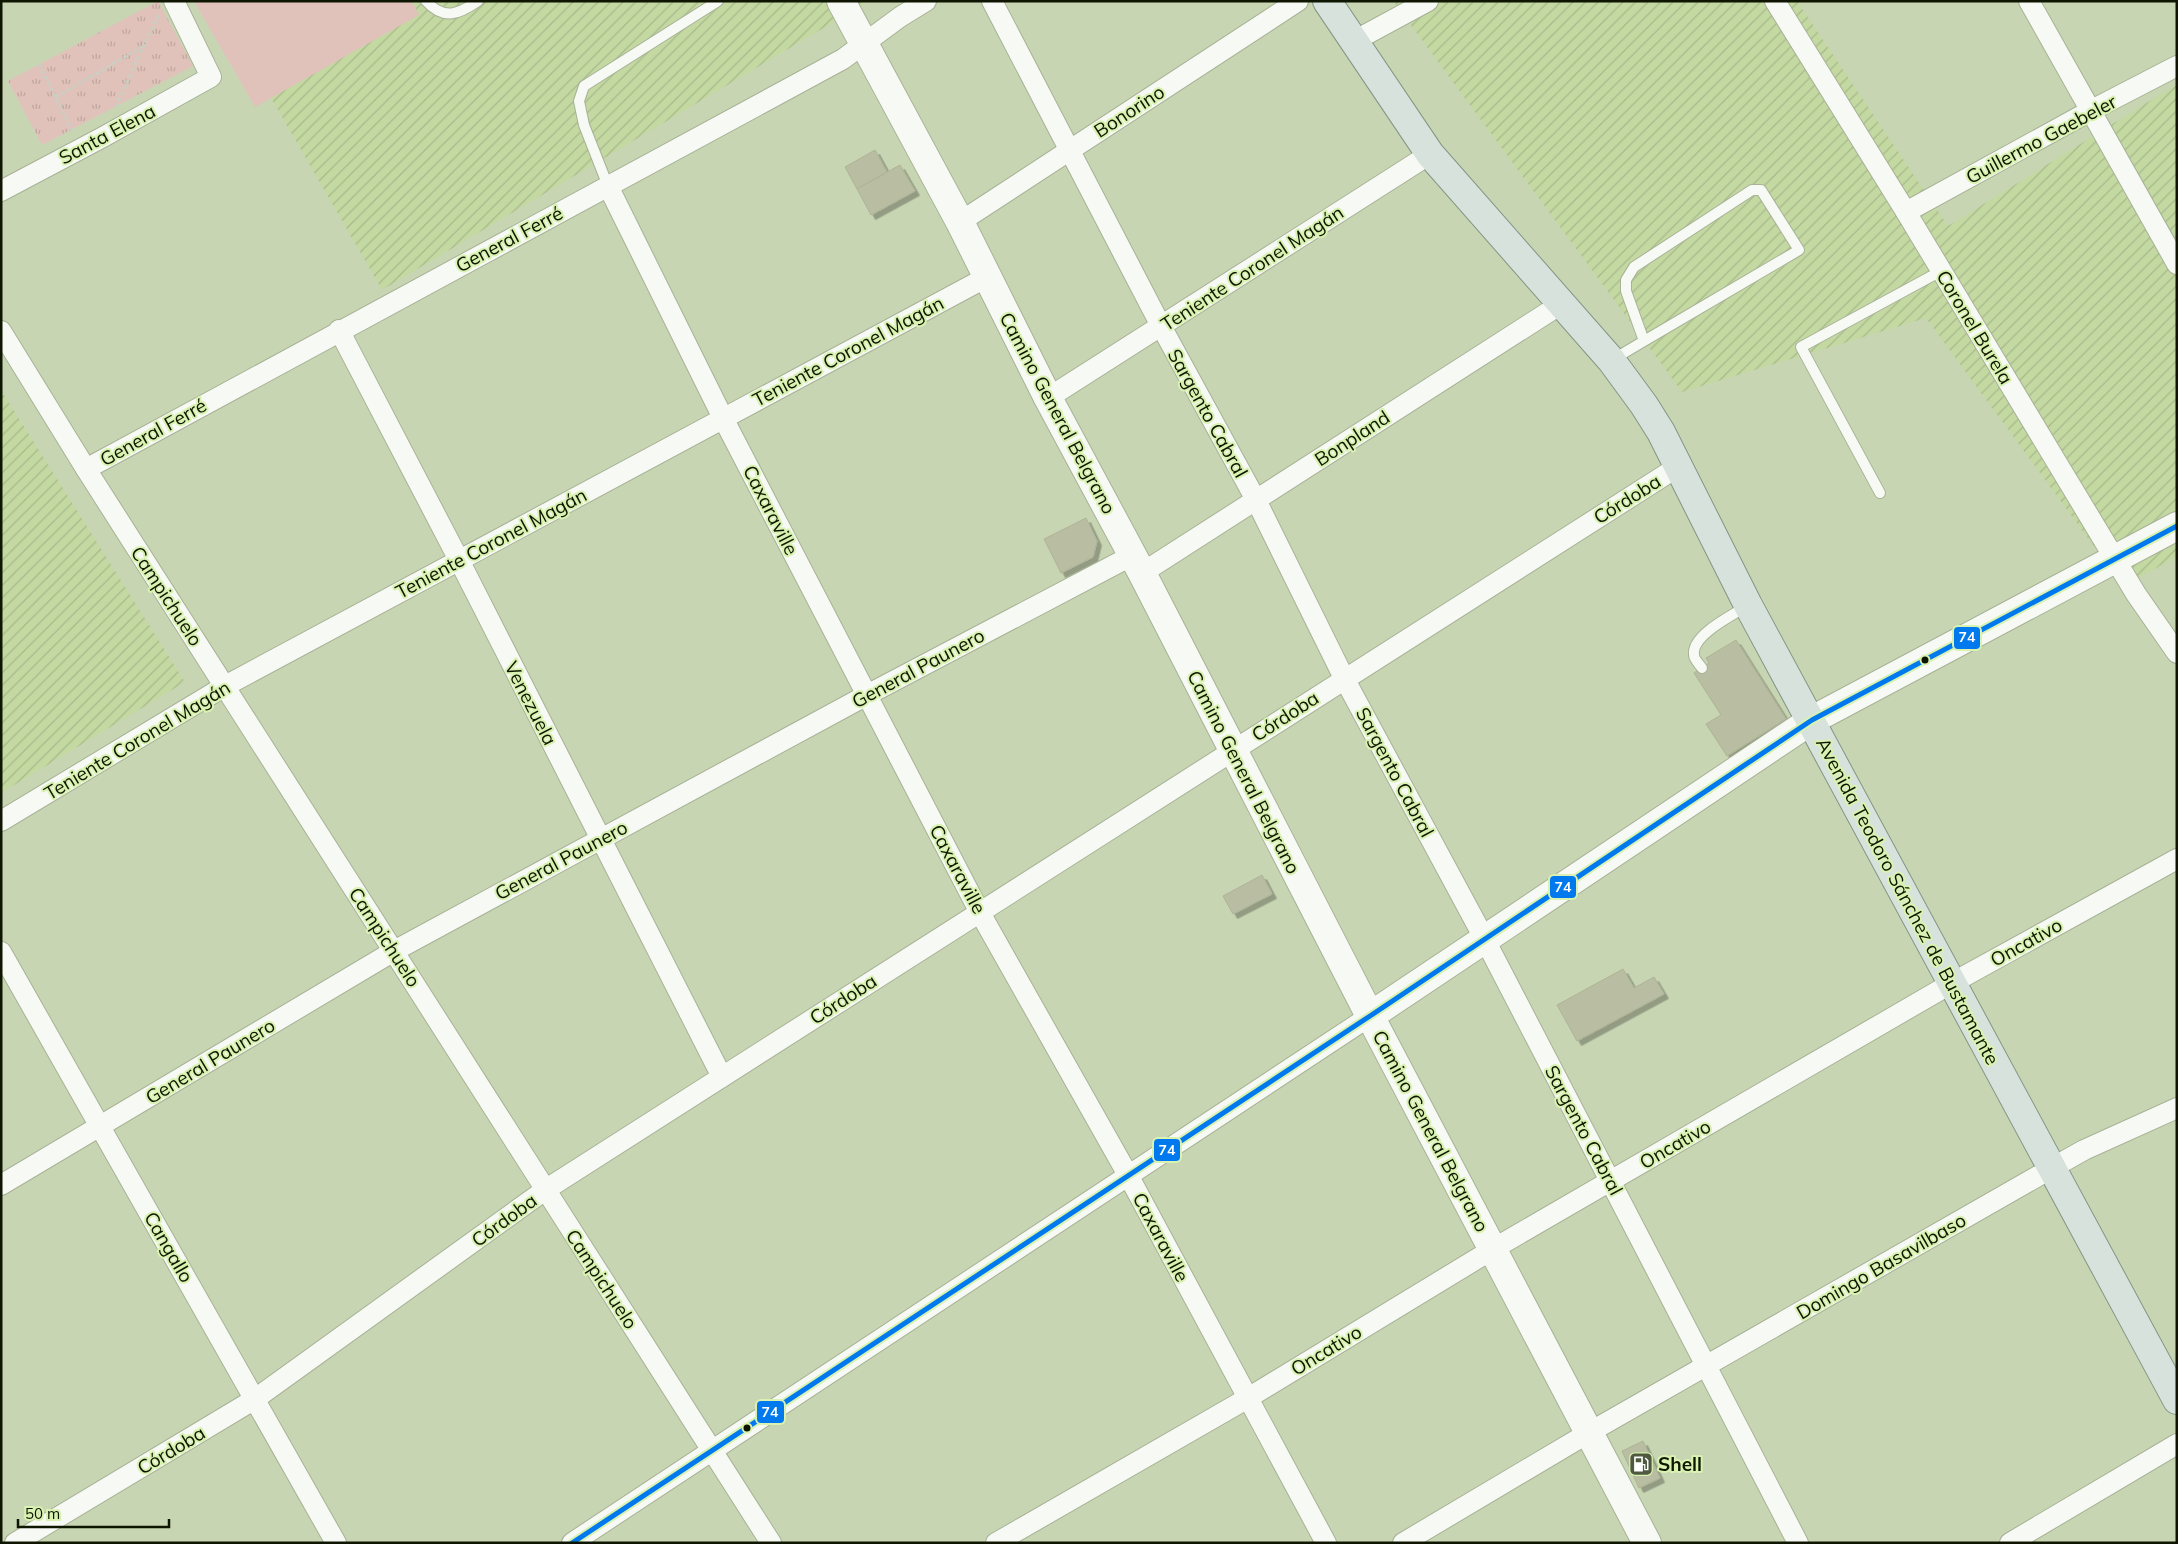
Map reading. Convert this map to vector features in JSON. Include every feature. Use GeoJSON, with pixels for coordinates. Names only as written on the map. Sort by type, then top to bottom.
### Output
{"type":"FeatureCollection","features":[{"type":"Feature","properties":{"kind":"main road","name":"Avenida Teodoro Sánchez de Bustamante"},"geometry":{"type":"LineString","coordinates":[[1326,1],[1430,154],[1611,360],[1644,405],[1679,466],[1748,605],[1812,720],[2177,1400]]}},
{"type":"Feature","properties":{"kind":"street","name":"Camino General Belgrano"},"geometry":{"type":"LineString","coordinates":[[841,1],[960,222],[1048,398],[1137,564],[1370,1016],[1648,1543]]}},
{"type":"Feature","properties":{"kind":"street","name":"General Ferré"},"geometry":{"type":"LineString","coordinates":[[86,469],[339,330],[843,59],[900,17],[926,1]]}},
{"type":"Feature","properties":{"kind":"street","name":"Sargento Cabral"},"geometry":{"type":"LineString","coordinates":[[992,1],[1161,326],[1256,500],[1344,678],[1484,938],[1798,1543]]}},
{"type":"Feature","properties":{"kind":"street","name":"Bonorino"},"geometry":{"type":"LineString","coordinates":[[960,222],[1298,1]]}},
{"type":"Feature","properties":{"kind":"street"},"geometry":{"type":"LineString","coordinates":[[1354,41],[1428,1]]}},
{"type":"Feature","properties":{"kind":"street","name":"Coronel Burela"},"geometry":{"type":"LineString","coordinates":[[1775,1],[1906,212],[2136,594],[2177,653]]}},
{"type":"Feature","properties":{"kind":"street"},"geometry":{"type":"LineString","coordinates":[[2029,1],[2177,264]]}},
{"type":"Feature","properties":{"kind":"street","name":"Santa Elena"},"geometry":{"type":"LineString","coordinates":[[1,190],[103,137],[211,76],[168,5]]}},
{"type":"Feature","properties":{"kind":"street","name":"Guillermo Gaebeler"},"geometry":{"type":"LineString","coordinates":[[1906,212],[2090,111],[2177,66]]}},
{"type":"Feature","properties":{"kind":"street","name":"Teniente Coronel Magán"},"geometry":{"type":"LineString","coordinates":[[1048,398],[1430,154]]}},
{"type":"Feature","properties":{"kind":"street","name":"Caxaraville"},"geometry":{"type":"LineString","coordinates":[[608,186],[723,418],[980,912],[1128,1175],[1326,1543]]}},
{"type":"Feature","properties":{"kind":"street","name":"Teniente Coronel Magán"},"geometry":{"type":"LineString","coordinates":[[1,821],[225,686],[987,277]]}},
{"type":"Feature","properties":{"kind":"street","name":"Bonpland"},"geometry":{"type":"LineString","coordinates":[[1137,564],[1256,500],[1561,304]]}},
{"type":"Feature","properties":{"kind":"street","name":"Venezuela"},"geometry":{"type":"LineString","coordinates":[[339,330],[459,560],[722,1077]]}},
{"type":"Feature","properties":{"kind":"street","name":"Campichuelo"},"geometry":{"type":"LineString","coordinates":[[1,331],[86,469],[770,1543]]}},
{"type":"Feature","properties":{"kind":"street","name":"Córdoba"},"geometry":{"type":"LineString","coordinates":[[15,1543],[255,1399],[545,1190],[1344,678],[1679,466]]}},
{"type":"Feature","properties":{"kind":"street"},"geometry":{"type":"LineString","coordinates":[[572,1543],[1370,1016],[1758,751],[1812,720],[2177,526]]}},
{"type":"Feature","properties":{"kind":"street","name":"General Paunero"},"geometry":{"type":"LineString","coordinates":[[1,1185],[394,951],[867,695],[1137,564]]}},
{"type":"Feature","properties":{"kind":"street","name":"Oncativo"},"geometry":{"type":"LineString","coordinates":[[996,1543],[1248,1398],[1493,1249],[1952,982],[2177,858]]}},
{"type":"Feature","properties":{"kind":"street","name":"Cangallo"},"geometry":{"type":"LineString","coordinates":[[1,952],[336,1543]]}},
{"type":"Feature","properties":{"kind":"street","name":"Domingo Basavilbaso"},"geometry":{"type":"LineString","coordinates":[[1403,1543],[1590,1432],[2084,1150],[2177,1108]]}},
{"type":"Feature","properties":{"kind":"street"},"geometry":{"type":"LineString","coordinates":[[2010,1543],[2177,1444]]}},
{"type":"Feature","properties":{"kind":"lane"},"geometry":{"type":"LineString","coordinates":[[426,1],[440,12],[452,15],[466,10],[478,1]]}},
{"type":"Feature","properties":{"kind":"lane"},"geometry":{"type":"LineString","coordinates":[[608,186],[584,125],[579,101],[584,86],[718,1]]}},
{"type":"Feature","properties":{"kind":"lane"},"geometry":{"type":"LineString","coordinates":[[1611,360],[1644,341],[1799,250],[1761,190],[1752,190],[1634,267],[1626,280],[1626,291],[1644,341]]}},
{"type":"Feature","properties":{"kind":"lane"},"geometry":{"type":"LineString","coordinates":[[1880,493],[1801,347],[1941,271]]}},
{"type":"Feature","properties":{"kind":"lane"},"geometry":{"type":"LineString","coordinates":[[1702,668],[1694,656],[1694,646],[1701,637],[1748,605]]}},
{"type":"Feature","properties":{"kind":"path"},"geometry":{"type":"LineString","coordinates":[[103,137],[142,47],[168,5]]}},
{"type":"Feature","properties":{"kind":"path"},"geometry":{"type":"LineString","coordinates":[[56,97],[142,47]]}},
{"type":"Feature","properties":{"kind":"path"},"geometry":{"type":"LineString","coordinates":[[39,64],[81,148]]}},
{"type":"Feature","properties":{"kind":"shaded area"},"geometry":{"type":"Polygon","coordinates":[[[215,1],[869,1],[382,290],[215,1]]]}},
{"type":"Feature","properties":{"kind":"shaded area"},"geometry":{"type":"Polygon","coordinates":[[[1393,1],[1797,1],[1948,226],[2177,84],[2177,557],[2123,586],[1926,318],[1682,392],[1393,1]]]}},
{"type":"Feature","properties":{"kind":"shaded area"},"geometry":{"type":"Polygon","coordinates":[[[1,390],[185,682],[1,793],[1,390]]]}},
{"type":"Feature","properties":{"kind":"green space"},"geometry":{"type":"Polygon","coordinates":[[[158,1],[193,66],[42,145],[8,81],[158,1]]]}},
{"type":"Feature","properties":{"kind":"green space"},"geometry":{"type":"Polygon","coordinates":[[[194,1],[412,1],[419,15],[255,107],[194,1]]]}},
{"type":"Feature","properties":{"kind":"building"},"geometry":{"type":"Polygon","coordinates":[[[875,150],[887,172],[857,189],[845,167],[875,150]]]}},
{"type":"Feature","properties":{"kind":"building"},"geometry":{"type":"Polygon","coordinates":[[[900,165],[915,191],[871,215],[857,189],[900,165]]]}},
{"type":"Feature","properties":{"kind":"building"},"geometry":{"type":"Polygon","coordinates":[[[1086,518],[1097,541],[1093,557],[1061,573],[1044,539],[1086,518]]]}},
{"type":"Feature","properties":{"kind":"building"},"geometry":{"type":"Polygon","coordinates":[[[1736,640],[1786,719],[1727,756],[1706,724],[1721,715],[1694,673],[1709,663],[1706,658],[1736,640]]]}},
{"type":"Feature","properties":{"kind":"building"},"geometry":{"type":"Polygon","coordinates":[[[1262,875],[1272,894],[1233,914],[1223,896],[1262,875]]]}},
{"type":"Feature","properties":{"kind":"building"},"geometry":{"type":"Polygon","coordinates":[[[1623,969],[1634,988],[1654,977],[1664,994],[1577,1041],[1557,1005],[1623,969]]]}},
{"type":"Feature","properties":{"kind":"building","name":"Shell"},"geometry":{"type":"Polygon","coordinates":[[[1643,1441],[1660,1478],[1639,1488],[1622,1451],[1643,1441]]]}},
{"type":"Feature","properties":{"kind":"transit line","name":"74"},"geometry":{"type":"LineString","coordinates":[[572,1543],[1370,1016],[1812,720],[2177,526]]}},
{"type":"Feature","properties":{"kind":"place","name":"Shell"},"geometry":{"type":"Point","coordinates":[1641,1464]}}]}
